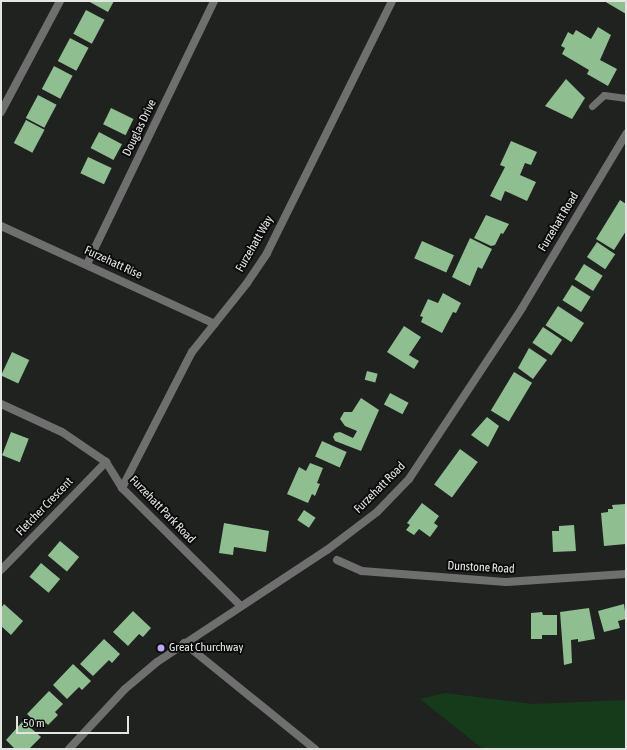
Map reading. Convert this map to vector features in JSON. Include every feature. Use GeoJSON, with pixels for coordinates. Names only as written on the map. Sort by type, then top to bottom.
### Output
{"type":"FeatureCollection","features":[{"type":"Feature","properties":{"kind":"street"},"geometry":{"type":"LineString","coordinates":[[1,112],[60,1]]}},
{"type":"Feature","properties":{"kind":"street","name":"Douglas Drive"},"geometry":{"type":"LineString","coordinates":[[87,264],[214,1]]}},
{"type":"Feature","properties":{"kind":"street","name":"Furzehatt Way"},"geometry":{"type":"LineString","coordinates":[[122,488],[192,352],[215,324],[267,253],[392,1]]}},
{"type":"Feature","properties":{"kind":"street","name":"Furzehatt Road"},"geometry":{"type":"LineString","coordinates":[[69,749],[125,689],[184,643],[240,605],[327,550],[377,512],[409,479],[522,308],[626,134]]}},
{"type":"Feature","properties":{"kind":"street","name":"Furzehatt Rise"},"geometry":{"type":"LineString","coordinates":[[1,226],[87,264],[215,324]]}},
{"type":"Feature","properties":{"kind":"street","name":"Furzehatt Park Road"},"geometry":{"type":"LineString","coordinates":[[1,404],[62,432],[106,462],[122,488],[240,605]]}},
{"type":"Feature","properties":{"kind":"street","name":"Fletcher Crescent"},"geometry":{"type":"LineString","coordinates":[[1,570],[5,560],[106,462]]}},
{"type":"Feature","properties":{"kind":"street","name":"Dunstone Road"},"geometry":{"type":"LineString","coordinates":[[337,560],[362,571],[506,582],[626,574]]}},
{"type":"Feature","properties":{"kind":"street"},"geometry":{"type":"LineString","coordinates":[[184,643],[309,747]]}},
{"type":"Feature","properties":{"kind":"lane"},"geometry":{"type":"LineString","coordinates":[[592,106],[604,96],[626,98]]}},
{"type":"Feature","properties":{"kind":"green space"},"geometry":{"type":"Polygon","coordinates":[[[445,693],[533,704],[626,700],[626,749],[483,749],[420,699],[445,693]]]}},
{"type":"Feature","properties":{"kind":"building"},"geometry":{"type":"Polygon","coordinates":[[[88,1],[114,1],[108,12],[88,1]]]}},
{"type":"Feature","properties":{"kind":"building"},"geometry":{"type":"Polygon","coordinates":[[[604,1],[626,1],[626,14],[604,1]]]}},
{"type":"Feature","properties":{"kind":"building"},"geometry":{"type":"Polygon","coordinates":[[[86,10],[105,20],[92,44],[73,34],[86,10]]]}},
{"type":"Feature","properties":{"kind":"building"},"geometry":{"type":"Polygon","coordinates":[[[598,27],[611,35],[600,60],[617,69],[608,86],[587,74],[589,70],[562,54],[565,48],[561,46],[568,32],[573,35],[576,30],[591,39],[598,27]]]}},
{"type":"Feature","properties":{"kind":"building"},"geometry":{"type":"Polygon","coordinates":[[[70,38],[89,48],[76,71],[58,61],[70,38]]]}},
{"type":"Feature","properties":{"kind":"building"},"geometry":{"type":"Polygon","coordinates":[[[54,66],[73,76],[60,99],[42,89],[54,66]]]}},
{"type":"Feature","properties":{"kind":"building"},"geometry":{"type":"Polygon","coordinates":[[[566,79],[585,98],[572,119],[545,106],[566,79]]]}},
{"type":"Feature","properties":{"kind":"building"},"geometry":{"type":"Polygon","coordinates":[[[38,95],[57,105],[44,128],[26,118],[38,95]]]}},
{"type":"Feature","properties":{"kind":"building"},"geometry":{"type":"Polygon","coordinates":[[[111,108],[133,119],[126,135],[103,124],[111,108]]]}},
{"type":"Feature","properties":{"kind":"building"},"geometry":{"type":"Polygon","coordinates":[[[26,120],[45,130],[32,153],[14,143],[26,120]]]}},
{"type":"Feature","properties":{"kind":"building"},"geometry":{"type":"Polygon","coordinates":[[[99,132],[122,144],[114,160],[91,148],[99,132]]]}},
{"type":"Feature","properties":{"kind":"building"},"geometry":{"type":"Polygon","coordinates":[[[511,141],[537,152],[531,165],[525,163],[520,175],[536,182],[527,201],[505,191],[501,201],[490,196],[505,167],[500,165],[511,141]]]}},
{"type":"Feature","properties":{"kind":"building"},"geometry":{"type":"Polygon","coordinates":[[[88,157],[112,168],[104,184],[80,173],[88,157]]]}},
{"type":"Feature","properties":{"kind":"building"},"geometry":{"type":"Polygon","coordinates":[[[620,200],[626,204],[626,231],[614,250],[596,239],[620,200]]]}},
{"type":"Feature","properties":{"kind":"building"},"geometry":{"type":"Polygon","coordinates":[[[486,215],[509,224],[503,234],[501,233],[495,245],[491,246],[474,238],[486,215]]]}},
{"type":"Feature","properties":{"kind":"building"},"geometry":{"type":"Polygon","coordinates":[[[470,238],[492,249],[482,269],[478,267],[470,286],[452,277],[470,238]]]}},
{"type":"Feature","properties":{"kind":"building"},"geometry":{"type":"Polygon","coordinates":[[[422,241],[454,255],[446,273],[414,258],[422,241]]]}},
{"type":"Feature","properties":{"kind":"building"},"geometry":{"type":"Polygon","coordinates":[[[597,242],[615,254],[605,269],[587,257],[597,242]]]}},
{"type":"Feature","properties":{"kind":"building"},"geometry":{"type":"Polygon","coordinates":[[[584,264],[603,276],[593,291],[574,279],[584,264]]]}},
{"type":"Feature","properties":{"kind":"building"},"geometry":{"type":"Polygon","coordinates":[[[572,285],[591,297],[581,312],[562,300],[572,285]]]}},
{"type":"Feature","properties":{"kind":"building"},"geometry":{"type":"Polygon","coordinates":[[[443,293],[461,303],[456,313],[453,312],[442,333],[421,322],[423,317],[420,316],[428,299],[438,303],[443,293]]]}},
{"type":"Feature","properties":{"kind":"building"},"geometry":{"type":"Polygon","coordinates":[[[558,306],[584,323],[571,342],[545,325],[558,306]]]}},
{"type":"Feature","properties":{"kind":"building"},"geometry":{"type":"Polygon","coordinates":[[[404,326],[421,337],[409,355],[419,361],[414,369],[387,352],[404,326]]]}},
{"type":"Feature","properties":{"kind":"building"},"geometry":{"type":"Polygon","coordinates":[[[543,327],[562,340],[551,356],[532,343],[543,327]]]}},
{"type":"Feature","properties":{"kind":"building"},"geometry":{"type":"Polygon","coordinates":[[[529,348],[547,360],[533,379],[518,368],[529,348]]]}},
{"type":"Feature","properties":{"kind":"building"},"geometry":{"type":"Polygon","coordinates":[[[12,352],[29,360],[18,384],[1,376],[12,352]]]}},
{"type":"Feature","properties":{"kind":"building"},"geometry":{"type":"Polygon","coordinates":[[[367,371],[378,374],[375,383],[365,380],[367,371]]]}},
{"type":"Feature","properties":{"kind":"building"},"geometry":{"type":"Polygon","coordinates":[[[514,372],[532,383],[509,421],[491,411],[514,372]]]}},
{"type":"Feature","properties":{"kind":"building"},"geometry":{"type":"Polygon","coordinates":[[[390,393],[409,403],[402,414],[384,404],[390,393]]]}},
{"type":"Feature","properties":{"kind":"building"},"geometry":{"type":"Polygon","coordinates":[[[361,398],[379,410],[361,451],[335,441],[333,437],[335,433],[340,432],[353,438],[357,431],[345,426],[340,419],[344,412],[352,412],[361,398]]]}},
{"type":"Feature","properties":{"kind":"building"},"geometry":{"type":"Polygon","coordinates":[[[487,417],[499,426],[488,447],[471,435],[487,417]]]}},
{"type":"Feature","properties":{"kind":"building"},"geometry":{"type":"Polygon","coordinates":[[[11,432],[29,439],[20,462],[2,455],[11,432]]]}},
{"type":"Feature","properties":{"kind":"building"},"geometry":{"type":"Polygon","coordinates":[[[322,441],[347,452],[340,468],[315,457],[322,441]]]}},
{"type":"Feature","properties":{"kind":"building"},"geometry":{"type":"Polygon","coordinates":[[[460,449],[478,462],[452,498],[434,485],[460,449]]]}},
{"type":"Feature","properties":{"kind":"building"},"geometry":{"type":"Polygon","coordinates":[[[310,463],[323,468],[317,483],[320,484],[315,496],[312,494],[308,503],[287,494],[299,467],[306,471],[310,463]]]}},
{"type":"Feature","properties":{"kind":"building"},"geometry":{"type":"Polygon","coordinates":[[[422,503],[439,516],[434,523],[438,526],[430,537],[419,529],[414,535],[406,530],[410,525],[407,523],[422,503]]]}},
{"type":"Feature","properties":{"kind":"building"},"geometry":{"type":"Polygon","coordinates":[[[626,504],[626,544],[604,546],[601,513],[608,512],[608,509],[613,509],[612,505],[626,504]]]}},
{"type":"Feature","properties":{"kind":"building"},"geometry":{"type":"Polygon","coordinates":[[[304,510],[316,518],[309,528],[297,520],[304,510]]]}},
{"type":"Feature","properties":{"kind":"building"},"geometry":{"type":"Polygon","coordinates":[[[224,523],[269,531],[266,552],[234,547],[233,555],[219,553],[224,523]]]}},
{"type":"Feature","properties":{"kind":"building"},"geometry":{"type":"Polygon","coordinates":[[[574,525],[576,551],[553,552],[552,531],[559,531],[559,526],[574,525]]]}},
{"type":"Feature","properties":{"kind":"building"},"geometry":{"type":"Polygon","coordinates":[[[60,541],[79,557],[67,572],[48,556],[60,541]]]}},
{"type":"Feature","properties":{"kind":"building"},"geometry":{"type":"Polygon","coordinates":[[[41,563],[60,579],[49,593],[29,577],[41,563]]]}},
{"type":"Feature","properties":{"kind":"building"},"geometry":{"type":"Polygon","coordinates":[[[4,604],[23,621],[11,635],[1,626],[1,608],[4,604]]]}},
{"type":"Feature","properties":{"kind":"building"},"geometry":{"type":"Polygon","coordinates":[[[624,604],[626,619],[618,621],[620,628],[604,632],[598,611],[624,604]]]}},
{"type":"Feature","properties":{"kind":"building"},"geometry":{"type":"Polygon","coordinates":[[[589,608],[595,639],[578,642],[578,639],[571,640],[572,663],[564,665],[560,612],[589,608]]]}},
{"type":"Feature","properties":{"kind":"building"},"geometry":{"type":"Polygon","coordinates":[[[133,611],[151,628],[143,637],[139,634],[128,646],[113,632],[133,611]]]}},
{"type":"Feature","properties":{"kind":"building"},"geometry":{"type":"Polygon","coordinates":[[[542,612],[543,615],[557,615],[557,635],[542,635],[542,639],[531,639],[531,613],[542,612]]]}},
{"type":"Feature","properties":{"kind":"building"},"geometry":{"type":"Polygon","coordinates":[[[104,639],[120,654],[112,663],[109,660],[93,676],[80,664],[104,639]]]}},
{"type":"Feature","properties":{"kind":"building"},"geometry":{"type":"Polygon","coordinates":[[[73,664],[91,681],[82,690],[79,687],[67,699],[53,685],[73,664]]]}},
{"type":"Feature","properties":{"kind":"building"},"geometry":{"type":"Polygon","coordinates":[[[49,691],[63,704],[55,712],[58,715],[48,725],[46,723],[41,727],[27,714],[49,691]]]}},
{"type":"Feature","properties":{"kind":"building"},"geometry":{"type":"Polygon","coordinates":[[[23,721],[41,737],[29,749],[15,749],[6,740],[23,721]]]}},
{"type":"Feature","properties":{"kind":"place","name":"Great Churchway"},"geometry":{"type":"Point","coordinates":[161,648]}}]}
